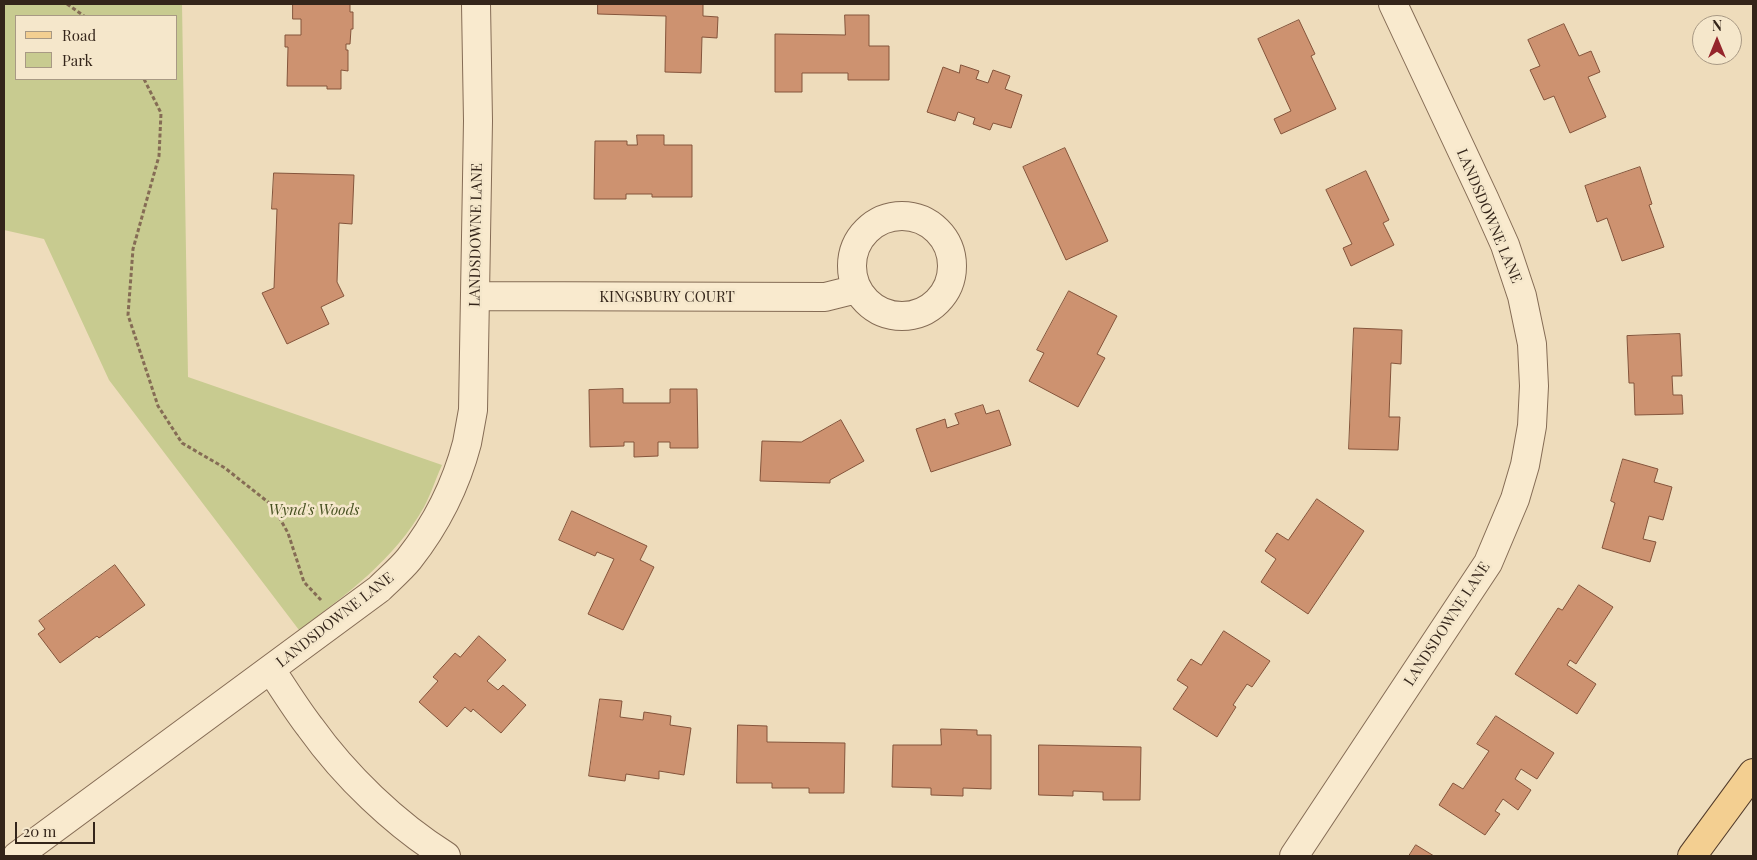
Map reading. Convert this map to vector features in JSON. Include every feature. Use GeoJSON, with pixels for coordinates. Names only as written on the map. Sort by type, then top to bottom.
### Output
{"type":"FeatureCollection","features":[{"type":"Feature","properties":{"kind":"main road"},"geometry":{"type":"LineString","coordinates":[[1692,856],[1753,773]]}},
{"type":"Feature","properties":{"kind":"street","name":"LANDSDOWNE LANE"},"geometry":{"type":"LineString","coordinates":[[17,856],[379,589],[408,560],[440,509],[456,477],[466,444],[473,410],[478,130],[476,4]]}},
{"type":"Feature","properties":{"kind":"street","name":"LANDSDOWNE LANE"},"geometry":{"type":"LineString","coordinates":[[1294,856],[1488,563],[1515,499],[1525,465],[1532,426],[1534,386],[1532,344],[1522,296],[1505,246],[1484,198],[1393,4]]}},
{"type":"Feature","properties":{"kind":"street","name":"KINGSBURY COURT"},"geometry":{"type":"LineString","coordinates":[[476,296],[825,297],[857,289]]}},
{"type":"Feature","properties":{"kind":"street"},"geometry":{"type":"LineString","coordinates":[[270,670],[310,729],[368,794],[403,825],[446,856]]}},
{"type":"Feature","properties":{"kind":"path"},"geometry":{"type":"LineString","coordinates":[[67,4],[83,15]]}},
{"type":"Feature","properties":{"kind":"path"},"geometry":{"type":"LineString","coordinates":[[144,80],[161,113],[159,156],[133,250],[128,315],[158,406],[182,443],[225,468],[274,506],[288,533],[304,582],[339,618]]}},
{"type":"Feature","properties":{"kind":"green space","name":"Wynd's Woods"},"geometry":{"type":"Polygon","coordinates":[[[4,4],[182,4],[188,377],[442,465],[424,507],[412,526],[384,560],[352,589],[299,630],[109,380],[44,239],[4,230],[4,4]]]}},
{"type":"Feature","properties":{"kind":"building"},"geometry":{"type":"Polygon","coordinates":[[[293,4],[350,4],[350,12],[353,12],[353,29],[351,29],[350,44],[346,44],[346,50],[348,50],[348,71],[341,70],[341,89],[327,89],[327,86],[287,86],[288,47],[285,47],[285,35],[301,35],[301,19],[293,19],[293,4]]]}},
{"type":"Feature","properties":{"kind":"building"},"geometry":{"type":"Polygon","coordinates":[[[598,4],[703,4],[703,16],[718,17],[717,38],[702,37],[701,73],[665,72],[666,16],[598,14],[598,4]]]}},
{"type":"Feature","properties":{"kind":"building"},"geometry":{"type":"Polygon","coordinates":[[[845,15],[869,15],[869,46],[889,46],[889,80],[848,80],[848,73],[802,73],[802,92],[775,92],[775,34],[845,35],[845,15]]]}},
{"type":"Feature","properties":{"kind":"building"},"geometry":{"type":"Polygon","coordinates":[[[1299,20],[1315,54],[1311,56],[1336,109],[1281,134],[1274,119],[1291,111],[1258,39],[1299,20]]]}},
{"type":"Feature","properties":{"kind":"building"},"geometry":{"type":"Polygon","coordinates":[[[1564,24],[1579,56],[1591,51],[1600,72],[1588,77],[1606,117],[1570,133],[1554,96],[1544,100],[1530,70],[1540,66],[1528,40],[1564,24]]]}},
{"type":"Feature","properties":{"kind":"building"},"geometry":{"type":"Polygon","coordinates":[[[961,65],[979,71],[976,79],[988,83],[993,70],[1010,76],[1005,89],[1022,95],[1011,128],[993,123],[990,130],[973,124],[975,118],[958,112],[955,121],[927,112],[943,67],[959,73],[961,65]]]}},
{"type":"Feature","properties":{"kind":"building"},"geometry":{"type":"Polygon","coordinates":[[[637,135],[664,135],[664,145],[692,145],[692,197],[652,197],[652,194],[626,194],[626,199],[594,199],[595,141],[627,141],[627,145],[637,145],[637,135]]]}},
{"type":"Feature","properties":{"kind":"building"},"geometry":{"type":"Polygon","coordinates":[[[1065,148],[1108,241],[1066,260],[1023,167],[1065,148]]]}},
{"type":"Feature","properties":{"kind":"building"},"geometry":{"type":"Polygon","coordinates":[[[1640,167],[1652,204],[1649,205],[1664,247],[1622,261],[1607,218],[1597,222],[1585,186],[1640,167]]]}},
{"type":"Feature","properties":{"kind":"building"},"geometry":{"type":"Polygon","coordinates":[[[1366,171],[1389,220],[1383,223],[1394,245],[1351,266],[1343,248],[1352,244],[1326,190],[1366,171]]]}},
{"type":"Feature","properties":{"kind":"building"},"geometry":{"type":"Polygon","coordinates":[[[274,173],[354,175],[352,224],[339,223],[337,282],[344,296],[321,307],[329,324],[287,344],[262,293],[274,288],[277,209],[272,209],[274,173]]]}},
{"type":"Feature","properties":{"kind":"building"},"geometry":{"type":"Polygon","coordinates":[[[1069,291],[1117,316],[1097,354],[1105,358],[1078,407],[1029,381],[1044,353],[1037,350],[1069,291]]]}},
{"type":"Feature","properties":{"kind":"building"},"geometry":{"type":"Polygon","coordinates":[[[1354,328],[1402,330],[1401,364],[1391,363],[1389,417],[1400,417],[1398,450],[1349,449],[1354,328]]]}},
{"type":"Feature","properties":{"kind":"building"},"geometry":{"type":"Polygon","coordinates":[[[1680,334],[1682,376],[1672,376],[1673,395],[1682,395],[1683,414],[1635,415],[1634,383],[1629,383],[1627,336],[1680,334]]]}},
{"type":"Feature","properties":{"kind":"building"},"geometry":{"type":"Polygon","coordinates":[[[623,389],[623,403],[670,403],[670,389],[697,389],[698,448],[670,448],[670,442],[658,442],[658,456],[634,457],[634,442],[624,442],[624,446],[590,447],[589,390],[623,389]]]}},
{"type":"Feature","properties":{"kind":"building"},"geometry":{"type":"Polygon","coordinates":[[[983,405],[986,414],[999,410],[1011,445],[931,472],[916,429],[945,419],[947,428],[959,424],[955,414],[983,405]]]}},
{"type":"Feature","properties":{"kind":"building"},"geometry":{"type":"Polygon","coordinates":[[[841,420],[864,461],[830,480],[830,483],[760,481],[762,441],[801,442],[841,420]]]}},
{"type":"Feature","properties":{"kind":"building"},"geometry":{"type":"Polygon","coordinates":[[[1623,459],[1658,469],[1654,482],[1672,487],[1663,520],[1649,516],[1643,539],[1656,542],[1650,562],[1602,548],[1615,503],[1611,501],[1623,459]]]}},
{"type":"Feature","properties":{"kind":"building"},"geometry":{"type":"Polygon","coordinates":[[[1317,499],[1364,531],[1308,614],[1261,582],[1276,559],[1265,551],[1277,533],[1288,540],[1317,499]]]}},
{"type":"Feature","properties":{"kind":"building"},"geometry":{"type":"Polygon","coordinates":[[[572,511],[647,546],[640,560],[654,567],[623,630],[588,614],[614,559],[597,552],[595,556],[559,540],[572,511]]]}},
{"type":"Feature","properties":{"kind":"building"},"geometry":{"type":"Polygon","coordinates":[[[115,565],[145,605],[60,663],[38,634],[45,629],[39,621],[115,565]]]}},
{"type":"Feature","properties":{"kind":"building"},"geometry":{"type":"Polygon","coordinates":[[[1579,585],[1613,607],[1576,664],[1570,660],[1567,665],[1596,684],[1577,714],[1515,674],[1558,608],[1562,610],[1579,585]]]}},
{"type":"Feature","properties":{"kind":"building"},"geometry":{"type":"Polygon","coordinates":[[[1224,631],[1270,661],[1252,687],[1247,684],[1233,705],[1236,707],[1217,737],[1173,709],[1188,687],[1177,680],[1191,659],[1201,665],[1224,631]]]}},
{"type":"Feature","properties":{"kind":"building"},"geometry":{"type":"Polygon","coordinates":[[[479,636],[506,660],[487,681],[498,690],[503,685],[526,705],[501,733],[473,709],[471,712],[465,707],[447,727],[419,702],[438,681],[433,677],[455,653],[460,657],[479,636]]]}},
{"type":"Feature","properties":{"kind":"building"},"geometry":{"type":"Polygon","coordinates":[[[600,699],[622,701],[620,717],[643,720],[644,712],[671,716],[670,725],[691,728],[684,775],[659,771],[659,779],[626,774],[625,781],[589,776],[600,699]]]}},
{"type":"Feature","properties":{"kind":"building"},"geometry":{"type":"Polygon","coordinates":[[[1496,716],[1554,753],[1537,779],[1521,769],[1515,779],[1531,790],[1518,810],[1503,799],[1495,811],[1500,814],[1485,835],[1439,805],[1453,783],[1463,789],[1489,751],[1477,744],[1496,716]]]}},
{"type":"Feature","properties":{"kind":"building"},"geometry":{"type":"Polygon","coordinates":[[[738,725],[767,726],[767,742],[845,743],[844,793],[809,793],[809,788],[772,788],[772,783],[737,783],[738,725]]]}},
{"type":"Feature","properties":{"kind":"building"},"geometry":{"type":"Polygon","coordinates":[[[941,729],[977,730],[977,735],[991,735],[991,789],[963,788],[963,796],[931,795],[931,788],[892,787],[893,745],[941,745],[941,729]]]}},
{"type":"Feature","properties":{"kind":"building"},"geometry":{"type":"Polygon","coordinates":[[[1039,745],[1141,747],[1140,800],[1103,800],[1103,792],[1073,791],[1073,796],[1039,795],[1039,745]]]}},
{"type":"Feature","properties":{"kind":"building"},"geometry":{"type":"Polygon","coordinates":[[[1416,845],[1434,856],[1409,856],[1416,845]]]}}]}
